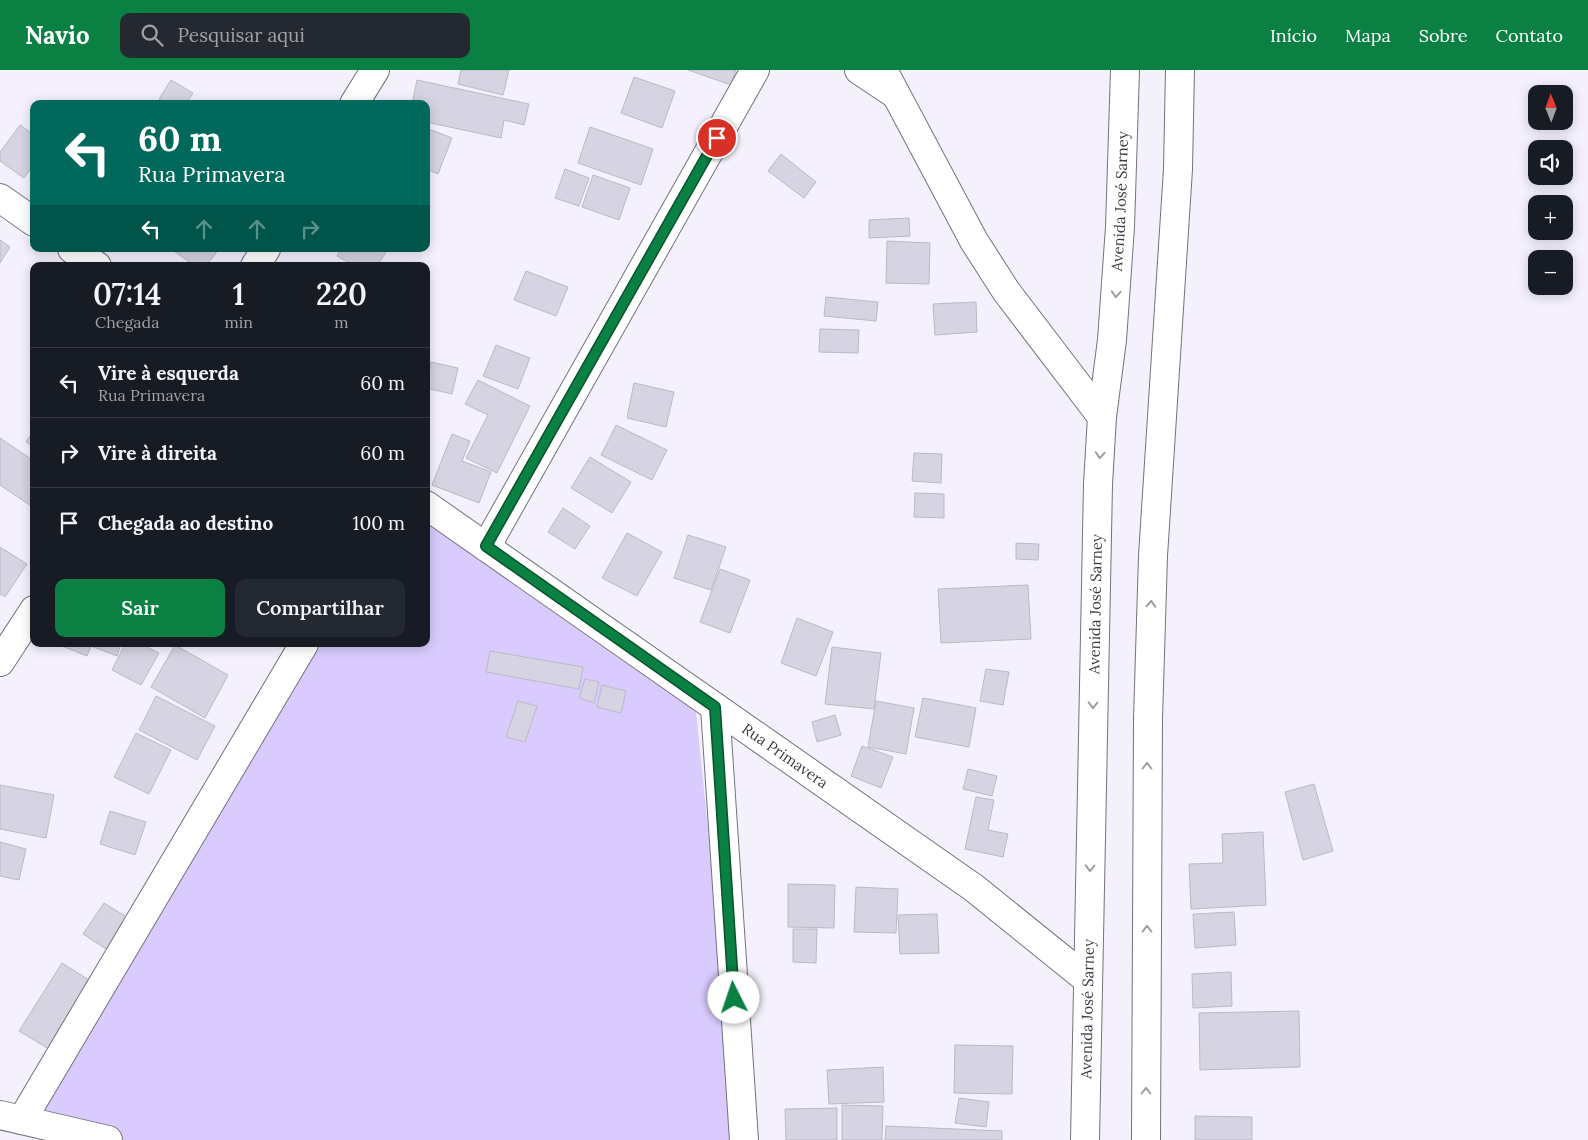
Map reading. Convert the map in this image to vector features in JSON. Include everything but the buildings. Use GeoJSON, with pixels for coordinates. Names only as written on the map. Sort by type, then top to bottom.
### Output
{"type":"FeatureCollection","features":[{"type":"Feature","properties":{"kind":"street"},"geometry":{"type":"LineString","coordinates":[[356,100],[375,70]]}},
{"type":"Feature","properties":{"kind":"street"},"geometry":{"type":"LineString","coordinates":[[486,546],[755,70]]}},
{"type":"Feature","properties":{"kind":"street"},"geometry":{"type":"LineString","coordinates":[[859,70],[896,95]]}},
{"type":"Feature","properties":{"kind":"street"},"geometry":{"type":"LineString","coordinates":[[883,70],[974,242],[1006,291],[1102,416]]}},
{"type":"Feature","properties":{"kind":"street","name":"Avenida José Sarney"},"geometry":{"type":"LineString","coordinates":[[1085,1140],[1098,484],[1102,416],[1112,340],[1120,227],[1125,70]]}},
{"type":"Feature","properties":{"kind":"street"},"geometry":{"type":"LineString","coordinates":[[1146,1140],[1148,709],[1153,556],[1178,169],[1180,70]]}},
{"type":"Feature","properties":{"kind":"street"},"geometry":{"type":"LineString","coordinates":[[0,198],[30,219]]}},
{"type":"Feature","properties":{"kind":"street"},"geometry":{"type":"LineString","coordinates":[[77,252],[92,262]]}},
{"type":"Feature","properties":{"kind":"street","name":"Rua Primavera"},"geometry":{"type":"LineString","coordinates":[[430,508],[974,888],[1088,980]]}},
{"type":"Feature","properties":{"kind":"street"},"geometry":{"type":"LineString","coordinates":[[0,662],[30,616]]}},
{"type":"Feature","properties":{"kind":"street"},"geometry":{"type":"LineString","coordinates":[[108,1140],[11,1117],[302,647]]}},
{"type":"Feature","properties":{"kind":"street"},"geometry":{"type":"LineString","coordinates":[[715,707],[744,1140]]}},
{"type":"Feature","properties":{"kind":"shaded area"},"geometry":{"type":"Polygon","coordinates":[[[430,508],[694,692],[740,1140],[108,1140],[22,1120],[302,647],[430,647],[430,508]]]}},
{"type":"Feature","properties":{"kind":"route"},"geometry":{"type":"LineString","coordinates":[[717,138],[486,546],[715,707],[734,998]]}}]}
